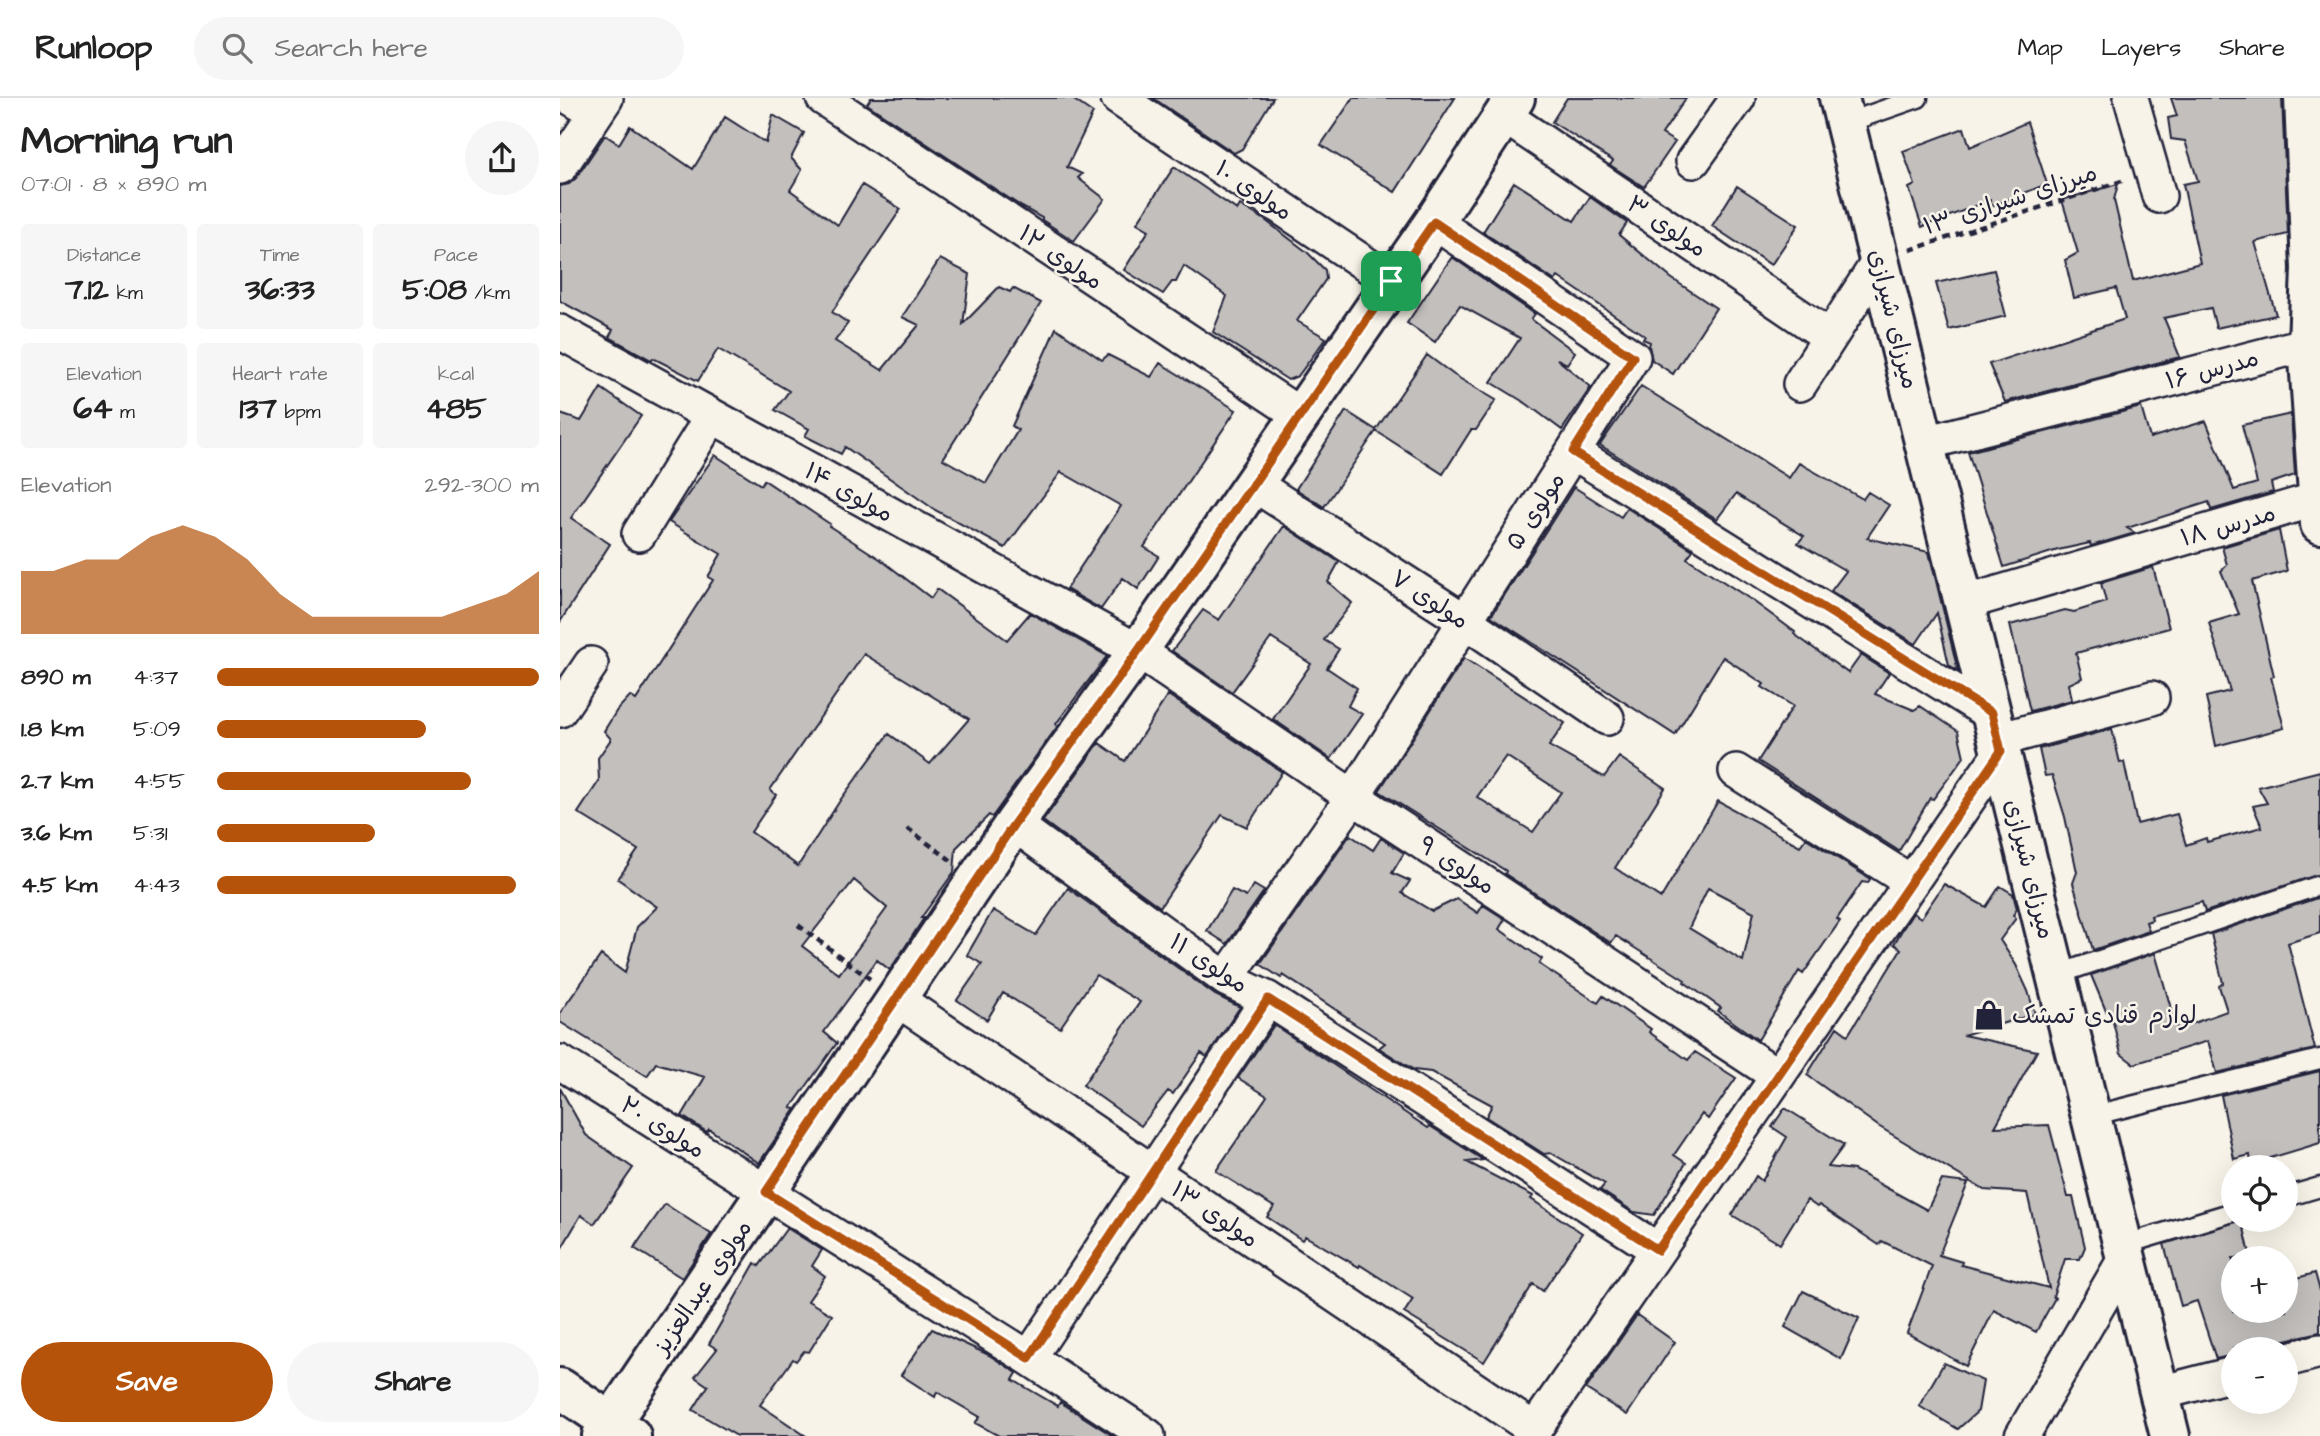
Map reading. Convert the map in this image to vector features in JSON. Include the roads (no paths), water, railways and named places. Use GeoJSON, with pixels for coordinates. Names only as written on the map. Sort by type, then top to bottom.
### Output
{"type":"FeatureCollection","features":[{"type":"Feature","properties":{"kind":"main road"},"geometry":{"type":"LineString","coordinates":[[2304,98],[2316,267],[2308,344],[2318,512]]}},
{"type":"Feature","properties":{"kind":"main road","name":"مولوی عبدالعزیز"},"geometry":{"type":"LineString","coordinates":[[614,1431],[766,1192],[976,878],[1138,651],[1434,222],[1509,106]]}},
{"type":"Feature","properties":{"kind":"main road","name":"میرزای شیرازی"},"geometry":{"type":"LineString","coordinates":[[1842,111],[2170,1436]]}},
{"type":"Feature","properties":{"kind":"main road"},"geometry":{"type":"LineString","coordinates":[[560,1388],[614,1431]]}},
{"type":"Feature","properties":{"kind":"street","name":"مولوی ۱۲"},"geometry":{"type":"LineString","coordinates":[[823,98],[1300,415]]}},
{"type":"Feature","properties":{"kind":"street","name":"مولوی ۱۰"},"geometry":{"type":"LineString","coordinates":[[1118,98],[1391,281]]}},
{"type":"Feature","properties":{"kind":"street"},"geometry":{"type":"LineString","coordinates":[[1693,161],[1738,98]]}},
{"type":"Feature","properties":{"kind":"street"},"geometry":{"type":"LineString","coordinates":[[2131,98],[2156,183]]}},
{"type":"Feature","properties":{"kind":"street"},"geometry":{"type":"LineString","coordinates":[[560,167],[591,103]]}},
{"type":"Feature","properties":{"kind":"street","name":"مولوی ۳"},"geometry":{"type":"LineString","coordinates":[[1509,106],[1830,337]]}},
{"type":"Feature","properties":{"kind":"street","name":"مولوی ۵"},"geometry":{"type":"LineString","coordinates":[[1226,979],[1353,797],[1633,357],[1434,222]]}},
{"type":"Feature","properties":{"kind":"street"},"geometry":{"type":"LineString","coordinates":[[1800,384],[1880,261]]}},
{"type":"Feature","properties":{"kind":"street","name":"مولوی ۱۴"},"geometry":{"type":"LineString","coordinates":[[560,332],[1138,651]]}},
{"type":"Feature","properties":{"kind":"street","name":"مدرس ۱۶"},"geometry":{"type":"LineString","coordinates":[[1924,443],[2308,344]]}},
{"type":"Feature","properties":{"kind":"street"},"geometry":{"type":"LineString","coordinates":[[639,534],[712,416]]}},
{"type":"Feature","properties":{"kind":"street"},"geometry":{"type":"LineString","coordinates":[[1573,452],[1997,735]]}},
{"type":"Feature","properties":{"kind":"street","name":"مولوی ۷"},"geometry":{"type":"LineString","coordinates":[[1252,483],[1465,621],[1607,718]]}},
{"type":"Feature","properties":{"kind":"street","name":"مدرس ۱۸"},"geometry":{"type":"LineString","coordinates":[[1964,603],[2140,551],[2318,512]]}},
{"type":"Feature","properties":{"kind":"street","name":"مولوی ۹"},"geometry":{"type":"LineString","coordinates":[[1138,651],[1353,797],[1778,1076]]}},
{"type":"Feature","properties":{"kind":"street"},"geometry":{"type":"LineString","coordinates":[[560,710],[591,664]]}},
{"type":"Feature","properties":{"kind":"street"},"geometry":{"type":"LineString","coordinates":[[1533,1433],[1911,882],[1997,735],[2152,698]]}},
{"type":"Feature","properties":{"kind":"street"},"geometry":{"type":"LineString","coordinates":[[1736,771],[1911,882]]}},
{"type":"Feature","properties":{"kind":"street","name":"مولوی ۱۱"},"geometry":{"type":"LineString","coordinates":[[1014,824],[1226,979],[1268,999],[1658,1250]]}},
{"type":"Feature","properties":{"kind":"street","name":"مولوی ۱۳"},"geometry":{"type":"LineString","coordinates":[[895,998],[1533,1433]]}},
{"type":"Feature","properties":{"kind":"street"},"geometry":{"type":"LineString","coordinates":[[1029,1358],[1268,999]]}},
{"type":"Feature","properties":{"kind":"street","name":"مولوی ۲۰"},"geometry":{"type":"LineString","coordinates":[[560,1062],[1148,1436]]}},
{"type":"Feature","properties":{"kind":"street"},"geometry":{"type":"LineString","coordinates":[[2022,1436],[2124,1251]]}},
{"type":"Feature","properties":{"kind":"street"},"geometry":{"type":"LineString","coordinates":[[2298,1357],[2320,1351]]}},
{"type":"Feature","properties":{"kind":"street"},"geometry":{"type":"LineString","coordinates":[[2160,1393],[2221,1377]]}},
{"type":"Feature","properties":{"kind":"lane"},"geometry":{"type":"LineString","coordinates":[[1842,111],[1918,98]]}},
{"type":"Feature","properties":{"kind":"lane"},"geometry":{"type":"LineString","coordinates":[[2056,975],[2320,885]]}},
{"type":"Feature","properties":{"kind":"lane"},"geometry":{"type":"LineString","coordinates":[[2091,1116],[2320,1059]]}},
{"type":"Feature","properties":{"kind":"lane"},"geometry":{"type":"LineString","coordinates":[[2298,1193],[2320,1187]]}},
{"type":"Feature","properties":{"kind":"lane"},"geometry":{"type":"LineString","coordinates":[[2124,1251],[2221,1216]]}},
{"type":"Feature","properties":{"kind":"place","name":"لوازم قنادی تمشک"},"geometry":{"type":"Point","coordinates":[1989,1015]}}]}
